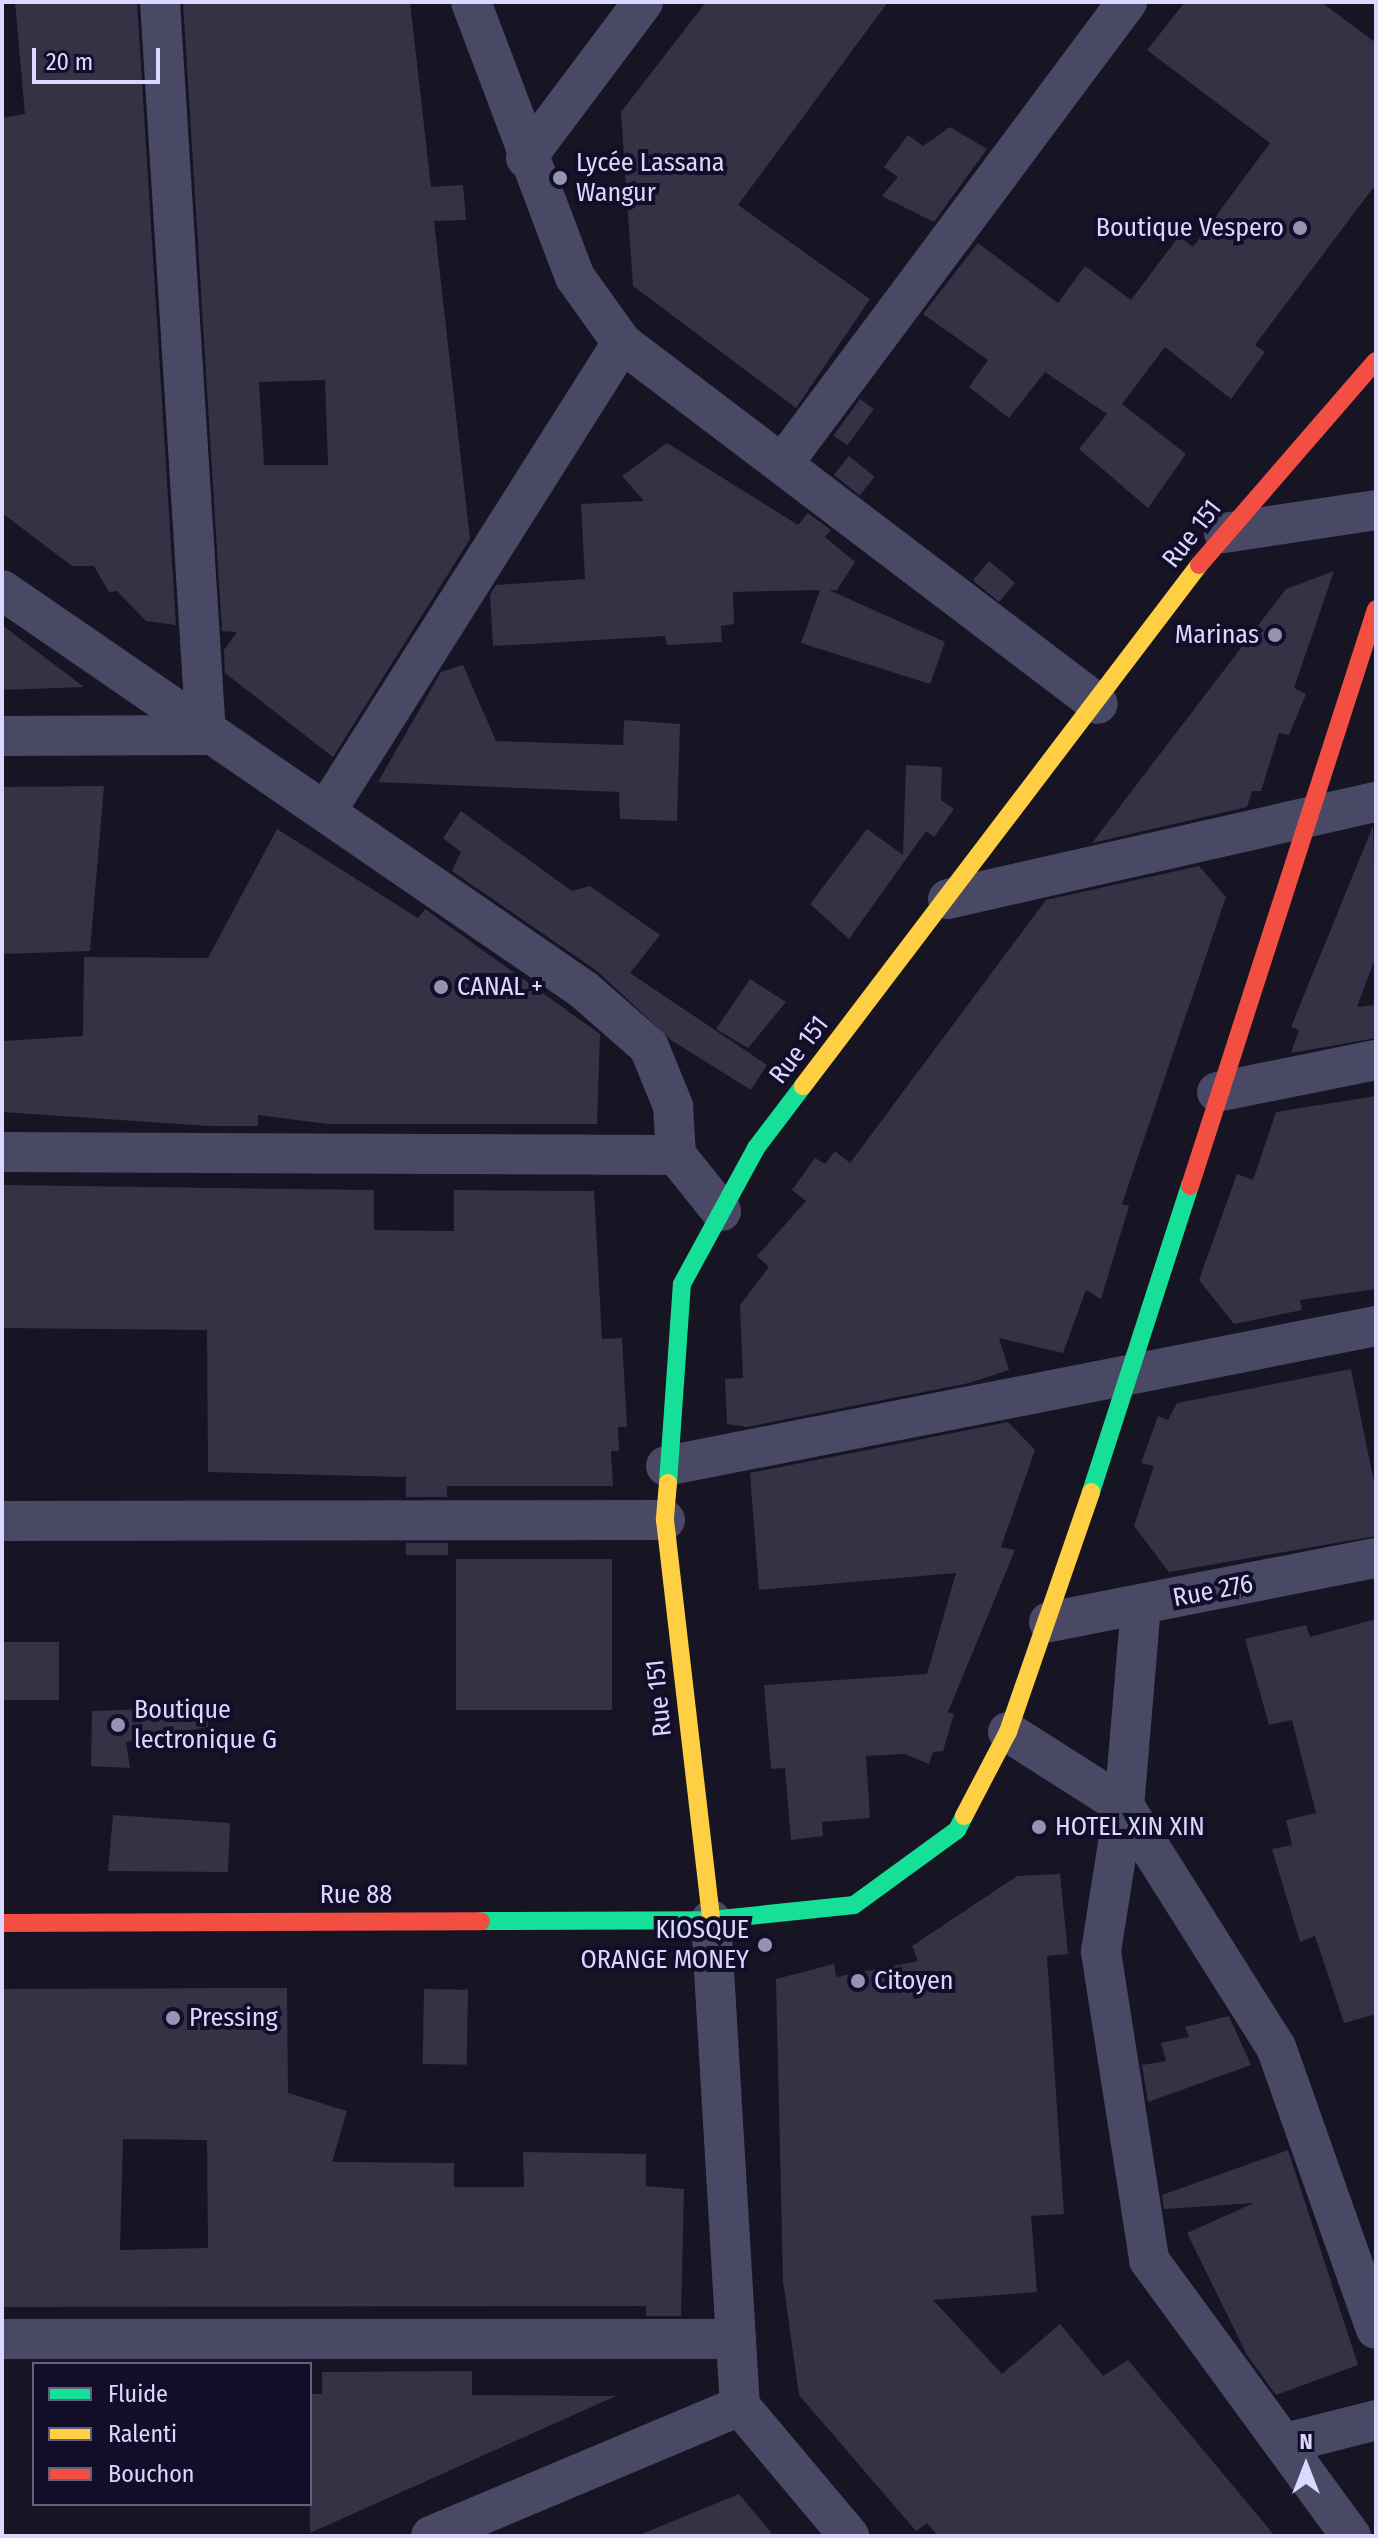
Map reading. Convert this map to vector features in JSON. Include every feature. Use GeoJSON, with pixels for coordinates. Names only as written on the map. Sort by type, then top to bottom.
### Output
{"type":"FeatureCollection","features":[{"type":"Feature","properties":{"kind":"main road","name":"Rue 151"},"geometry":{"type":"LineString","coordinates":[[711,1920],[665,1520],[666,1466],[682,1284],[756,1148],[1098,704],[1224,533],[1376,361]]}},
{"type":"Feature","properties":{"kind":"main road","name":"Rue 88"},"geometry":{"type":"LineString","coordinates":[[2,1923],[711,1920],[854,1905],[957,1830],[1008,1732],[1049,1622],[1123,1380],[1376,609]]}},
{"type":"Feature","properties":{"kind":"street"},"geometry":{"type":"LineString","coordinates":[[160,2],[206,735]]}},
{"type":"Feature","properties":{"kind":"street"},"geometry":{"type":"LineString","coordinates":[[471,2],[526,158],[575,277],[622,343],[784,462],[1098,704]]}},
{"type":"Feature","properties":{"kind":"street"},"geometry":{"type":"LineString","coordinates":[[526,158],[643,2]]}},
{"type":"Feature","properties":{"kind":"street"},"geometry":{"type":"LineString","coordinates":[[784,462],[1127,2]]}},
{"type":"Feature","properties":{"kind":"street"},"geometry":{"type":"LineString","coordinates":[[328,808],[622,343]]}},
{"type":"Feature","properties":{"kind":"street"},"geometry":{"type":"LineString","coordinates":[[1224,533],[1376,510]]}},
{"type":"Feature","properties":{"kind":"street"},"geometry":{"type":"LineString","coordinates":[[2,590],[206,735],[328,808],[584,990],[649,1047],[673,1106],[676,1155],[721,1211]]}},
{"type":"Feature","properties":{"kind":"street"},"geometry":{"type":"LineString","coordinates":[[2,736],[206,735]]}},
{"type":"Feature","properties":{"kind":"street"},"geometry":{"type":"LineString","coordinates":[[948,899],[1376,802]]}},
{"type":"Feature","properties":{"kind":"street"},"geometry":{"type":"LineString","coordinates":[[1217,1092],[1376,1060]]}},
{"type":"Feature","properties":{"kind":"street"},"geometry":{"type":"LineString","coordinates":[[2,1152],[676,1155]]}},
{"type":"Feature","properties":{"kind":"street"},"geometry":{"type":"LineString","coordinates":[[666,1466],[1123,1380],[1376,1326]]}},
{"type":"Feature","properties":{"kind":"street"},"geometry":{"type":"LineString","coordinates":[[2,1521],[665,1520]]}},
{"type":"Feature","properties":{"kind":"street","name":"Rue 276"},"geometry":{"type":"LineString","coordinates":[[1049,1622],[1376,1558]]}},
{"type":"Feature","properties":{"kind":"street"},"geometry":{"type":"LineString","coordinates":[[1141,1605],[1124,1806],[1101,1952],[1149,2260],[1286,2443],[1351,2536]]}},
{"type":"Feature","properties":{"kind":"street"},"geometry":{"type":"LineString","coordinates":[[1008,1732],[1124,1806],[1276,2047],[1376,2329]]}},
{"type":"Feature","properties":{"kind":"street"},"geometry":{"type":"LineString","coordinates":[[711,1920],[740,2406],[849,2536]]}},
{"type":"Feature","properties":{"kind":"street"},"geometry":{"type":"LineString","coordinates":[[2,2339],[736,2339]]}},
{"type":"Feature","properties":{"kind":"street"},"geometry":{"type":"LineString","coordinates":[[431,2536],[740,2406]]}},
{"type":"Feature","properties":{"kind":"street"},"geometry":{"type":"LineString","coordinates":[[1286,2443],[1376,2420]]}},
{"type":"Feature","properties":{"kind":"building"},"geometry":{"type":"Polygon","coordinates":[[[15,2],[137,2],[176,625],[146,621],[117,591],[109,592],[94,566],[72,566],[2,513],[2,118],[25,114],[15,2]]]}},
{"type":"Feature","properties":{"kind":"building"},"geometry":{"type":"Polygon","coordinates":[[[183,2],[410,2],[431,187],[463,185],[466,220],[434,221],[470,539],[333,757],[225,673],[224,650],[237,632],[222,631],[183,2]],[[325,380],[259,382],[264,465],[328,465],[325,380]]]}},
{"type":"Feature","properties":{"kind":"building"},"geometry":{"type":"Polygon","coordinates":[[[706,2],[888,2],[738,205],[870,299],[796,408],[633,286],[621,112],[706,2]]]}},
{"type":"Feature","properties":{"kind":"building"},"geometry":{"type":"Polygon","coordinates":[[[1185,2],[1321,2],[1376,43],[1376,184],[1255,345],[1265,352],[1231,399],[1165,347],[1122,404],[1186,454],[1148,508],[1079,449],[1107,414],[1045,372],[1009,418],[969,387],[988,360],[923,314],[978,243],[1058,303],[1085,266],[1131,300],[1179,236],[1193,247],[1270,143],[1147,50],[1185,2]]]}},
{"type":"Feature","properties":{"kind":"building"},"geometry":{"type":"Polygon","coordinates":[[[950,127],[987,149],[934,222],[882,196],[898,177],[884,167],[908,135],[923,146],[950,127]]]}},
{"type":"Feature","properties":{"kind":"building"},"geometry":{"type":"Polygon","coordinates":[[[860,399],[874,409],[847,445],[834,435],[860,399]]]}},
{"type":"Feature","properties":{"kind":"building"},"geometry":{"type":"Polygon","coordinates":[[[667,443],[798,525],[808,513],[831,530],[825,537],[855,562],[837,590],[829,590],[945,642],[930,684],[801,643],[820,590],[733,592],[734,624],[721,626],[722,642],[667,645],[665,636],[493,646],[490,595],[496,585],[585,579],[581,504],[644,501],[622,476],[667,443]]]}},
{"type":"Feature","properties":{"kind":"building"},"geometry":{"type":"Polygon","coordinates":[[[849,456],[875,477],[860,495],[834,475],[849,456]]]}},
{"type":"Feature","properties":{"kind":"building"},"geometry":{"type":"Polygon","coordinates":[[[989,561],[1015,583],[999,602],[973,580],[989,561]]]}},
{"type":"Feature","properties":{"kind":"building"},"geometry":{"type":"Polygon","coordinates":[[[1334,571],[1294,688],[1306,694],[1289,735],[1279,733],[1261,791],[1252,791],[1247,807],[1092,843],[1286,589],[1334,571]]]}},
{"type":"Feature","properties":{"kind":"building"},"geometry":{"type":"Polygon","coordinates":[[[2,625],[84,687],[2,690],[2,625]]]}},
{"type":"Feature","properties":{"kind":"building"},"geometry":{"type":"Polygon","coordinates":[[[463,665],[496,741],[623,745],[624,720],[680,724],[677,821],[620,819],[619,792],[378,782],[441,672],[463,665]]]}},
{"type":"Feature","properties":{"kind":"building"},"geometry":{"type":"Polygon","coordinates":[[[906,765],[942,767],[941,800],[954,809],[934,837],[926,831],[849,939],[810,904],[867,829],[903,855],[906,765]]]}},
{"type":"Feature","properties":{"kind":"building"},"geometry":{"type":"Polygon","coordinates":[[[104,786],[90,951],[2,954],[2,787],[104,786]]]}},
{"type":"Feature","properties":{"kind":"building"},"geometry":{"type":"Polygon","coordinates":[[[461,811],[572,891],[590,886],[660,935],[630,973],[767,1065],[751,1090],[671,1040],[597,971],[452,871],[461,852],[443,838],[461,811]]]}},
{"type":"Feature","properties":{"kind":"building"},"geometry":{"type":"Polygon","coordinates":[[[1373,826],[1376,956],[1357,1007],[1376,1005],[1376,1038],[1291,1053],[1299,1030],[1291,1027],[1373,826]]]}},
{"type":"Feature","properties":{"kind":"building"},"geometry":{"type":"Polygon","coordinates":[[[277,829],[418,918],[425,909],[600,1034],[597,1124],[328,1124],[258,1115],[258,1126],[209,1126],[2,1112],[2,1041],[83,1036],[84,957],[208,958],[277,829]]]}},
{"type":"Feature","properties":{"kind":"building"},"geometry":{"type":"Polygon","coordinates":[[[1199,866],[1226,897],[1122,1204],[1129,1206],[1101,1299],[1086,1290],[1063,1353],[999,1338],[1009,1370],[969,1383],[747,1427],[727,1424],[725,1379],[743,1378],[740,1305],[769,1267],[757,1256],[806,1201],[792,1190],[815,1158],[825,1164],[835,1151],[850,1163],[1046,900],[1199,866]]]}},
{"type":"Feature","properties":{"kind":"building"},"geometry":{"type":"Polygon","coordinates":[[[750,979],[786,1002],[748,1048],[716,1029],[750,979]]]}},
{"type":"Feature","properties":{"kind":"building"},"geometry":{"type":"Polygon","coordinates":[[[1376,1096],[1376,1289],[1300,1300],[1302,1310],[1234,1324],[1199,1280],[1237,1174],[1253,1180],[1276,1112],[1376,1096]]]}},
{"type":"Feature","properties":{"kind":"building"},"geometry":{"type":"Polygon","coordinates":[[[2,1185],[374,1190],[374,1230],[454,1231],[454,1190],[594,1191],[602,1339],[622,1338],[627,1427],[618,1427],[619,1451],[611,1451],[613,1486],[447,1486],[447,1497],[406,1497],[406,1477],[208,1472],[207,1330],[2,1328],[2,1185]]]}},
{"type":"Feature","properties":{"kind":"building"},"geometry":{"type":"Polygon","coordinates":[[[1351,1369],[1376,1492],[1376,1536],[1169,1572],[1134,1526],[1154,1466],[1141,1463],[1158,1416],[1168,1420],[1177,1403],[1351,1369]]]}},
{"type":"Feature","properties":{"kind":"building"},"geometry":{"type":"Polygon","coordinates":[[[1008,1422],[1035,1450],[1001,1547],[1015,1550],[948,1712],[954,1714],[943,1751],[933,1752],[929,1764],[905,1754],[866,1756],[870,1818],[822,1822],[823,1836],[791,1840],[785,1768],[771,1769],[764,1685],[927,1674],[956,1573],[759,1590],[750,1473],[1008,1422]]]}},
{"type":"Feature","properties":{"kind":"building"},"geometry":{"type":"Polygon","coordinates":[[[406,1543],[448,1543],[448,1555],[406,1555],[406,1543]]]}},
{"type":"Feature","properties":{"kind":"building"},"geometry":{"type":"Polygon","coordinates":[[[456,1559],[612,1559],[612,1710],[456,1710],[456,1559]]]}},
{"type":"Feature","properties":{"kind":"building"},"geometry":{"type":"Polygon","coordinates":[[[1376,1619],[1376,2014],[1344,2023],[1315,1936],[1300,1942],[1272,1849],[1292,1845],[1286,1820],[1316,1813],[1292,1720],[1269,1725],[1245,1639],[1306,1625],[1310,1637],[1376,1619]]]}},
{"type":"Feature","properties":{"kind":"building"},"geometry":{"type":"Polygon","coordinates":[[[2,1642],[59,1642],[59,1700],[2,1700],[2,1642]]]}},
{"type":"Feature","properties":{"kind":"building","name":"Boutique lectronique G"},"geometry":{"type":"Polygon","coordinates":[[[206,1707],[208,1727],[126,1742],[130,1768],[91,1766],[92,1711],[206,1707]]]}},
{"type":"Feature","properties":{"kind":"building"},"geometry":{"type":"Polygon","coordinates":[[[113,1815],[230,1823],[228,1872],[108,1871],[113,1815]]]}},
{"type":"Feature","properties":{"kind":"building"},"geometry":{"type":"Polygon","coordinates":[[[1060,1874],[1068,1954],[1047,1956],[1064,2214],[1031,2216],[1037,2292],[933,2300],[1002,2374],[1060,2324],[1103,2376],[1128,2360],[1275,2536],[938,2536],[927,2523],[916,2531],[799,2395],[783,2281],[776,1979],[834,1964],[836,1977],[918,1961],[912,1946],[1017,1876],[1060,1874]]]}},
{"type":"Feature","properties":{"kind":"building"},"geometry":{"type":"Polygon","coordinates":[[[287,1988],[288,2093],[347,2111],[332,2162],[454,2163],[454,2187],[524,2187],[523,2152],[646,2154],[646,2186],[684,2189],[681,2316],[646,2316],[646,2306],[2,2307],[2,1989],[287,1988]],[[123,2139],[120,2250],[208,2248],[207,2140],[123,2139]]]}},
{"type":"Feature","properties":{"kind":"building"},"geometry":{"type":"Polygon","coordinates":[[[424,1989],[468,1990],[467,2065],[423,2064],[424,1989]]]}},
{"type":"Feature","properties":{"kind":"building"},"geometry":{"type":"Polygon","coordinates":[[[1229,2016],[1251,2065],[1148,2102],[1142,2065],[1166,2061],[1161,2043],[1189,2037],[1185,2027],[1229,2016]]]}},
{"type":"Feature","properties":{"kind":"building"},"geometry":{"type":"Polygon","coordinates":[[[1288,2150],[1358,2365],[1276,2395],[1247,2355],[1187,2233],[1254,2203],[1164,2209],[1162,2195],[1288,2150]]]}},
{"type":"Feature","properties":{"kind":"building"},"geometry":{"type":"Polygon","coordinates":[[[472,2371],[472,2395],[616,2396],[310,2533],[312,2394],[322,2394],[322,2372],[472,2371]]]}},
{"type":"Feature","properties":{"kind":"building"},"geometry":{"type":"Polygon","coordinates":[[[739,2494],[774,2536],[639,2535],[739,2494]]]}},
{"type":"Feature","properties":{"kind":"traffic: fast"},"geometry":{"type":"LineString","coordinates":[[668,1483],[682,1284],[756,1148],[803,1086]]}},
{"type":"Feature","properties":{"kind":"traffic: fast"},"geometry":{"type":"LineString","coordinates":[[1091,1492],[1190,1186]]}},
{"type":"Feature","properties":{"kind":"traffic: fast"},"geometry":{"type":"LineString","coordinates":[[481,1921],[711,1920],[854,1905],[957,1830],[964,1816]]}},
{"type":"Feature","properties":{"kind":"traffic: slow"},"geometry":{"type":"LineString","coordinates":[[803,1086],[1199,565]]}},
{"type":"Feature","properties":{"kind":"traffic: slow"},"geometry":{"type":"LineString","coordinates":[[668,1483],[665,1520],[711,1920]]}},
{"type":"Feature","properties":{"kind":"traffic: slow"},"geometry":{"type":"LineString","coordinates":[[964,1816],[1008,1732],[1091,1492]]}},
{"type":"Feature","properties":{"kind":"traffic: jam"},"geometry":{"type":"LineString","coordinates":[[1199,565],[1376,361]]}},
{"type":"Feature","properties":{"kind":"traffic: jam"},"geometry":{"type":"LineString","coordinates":[[1190,1186],[1376,609]]}},
{"type":"Feature","properties":{"kind":"traffic: jam"},"geometry":{"type":"LineString","coordinates":[[2,1923],[481,1921]]}},
{"type":"Feature","properties":{"kind":"place","name":"Lycée Lassana Wangur"},"geometry":{"type":"Point","coordinates":[560,178]}},
{"type":"Feature","properties":{"kind":"place","name":"Boutique Vespero"},"geometry":{"type":"Point","coordinates":[1300,228]}},
{"type":"Feature","properties":{"kind":"place","name":"Marinas"},"geometry":{"type":"Point","coordinates":[1275,635]}},
{"type":"Feature","properties":{"kind":"place","name":"CANAL +"},"geometry":{"type":"Point","coordinates":[441,987]}},
{"type":"Feature","properties":{"kind":"place","name":"Boutique lectronique G"},"geometry":{"type":"Point","coordinates":[118,1725]}},
{"type":"Feature","properties":{"kind":"place","name":"HOTEL XIN XIN"},"geometry":{"type":"Point","coordinates":[1039,1827]}},
{"type":"Feature","properties":{"kind":"place","name":"KIOSQUE ORANGE MONEY"},"geometry":{"type":"Point","coordinates":[765,1945]}},
{"type":"Feature","properties":{"kind":"place","name":"Citoyen"},"geometry":{"type":"Point","coordinates":[858,1981]}},
{"type":"Feature","properties":{"kind":"place","name":"Pressing"},"geometry":{"type":"Point","coordinates":[173,2018]}}]}
